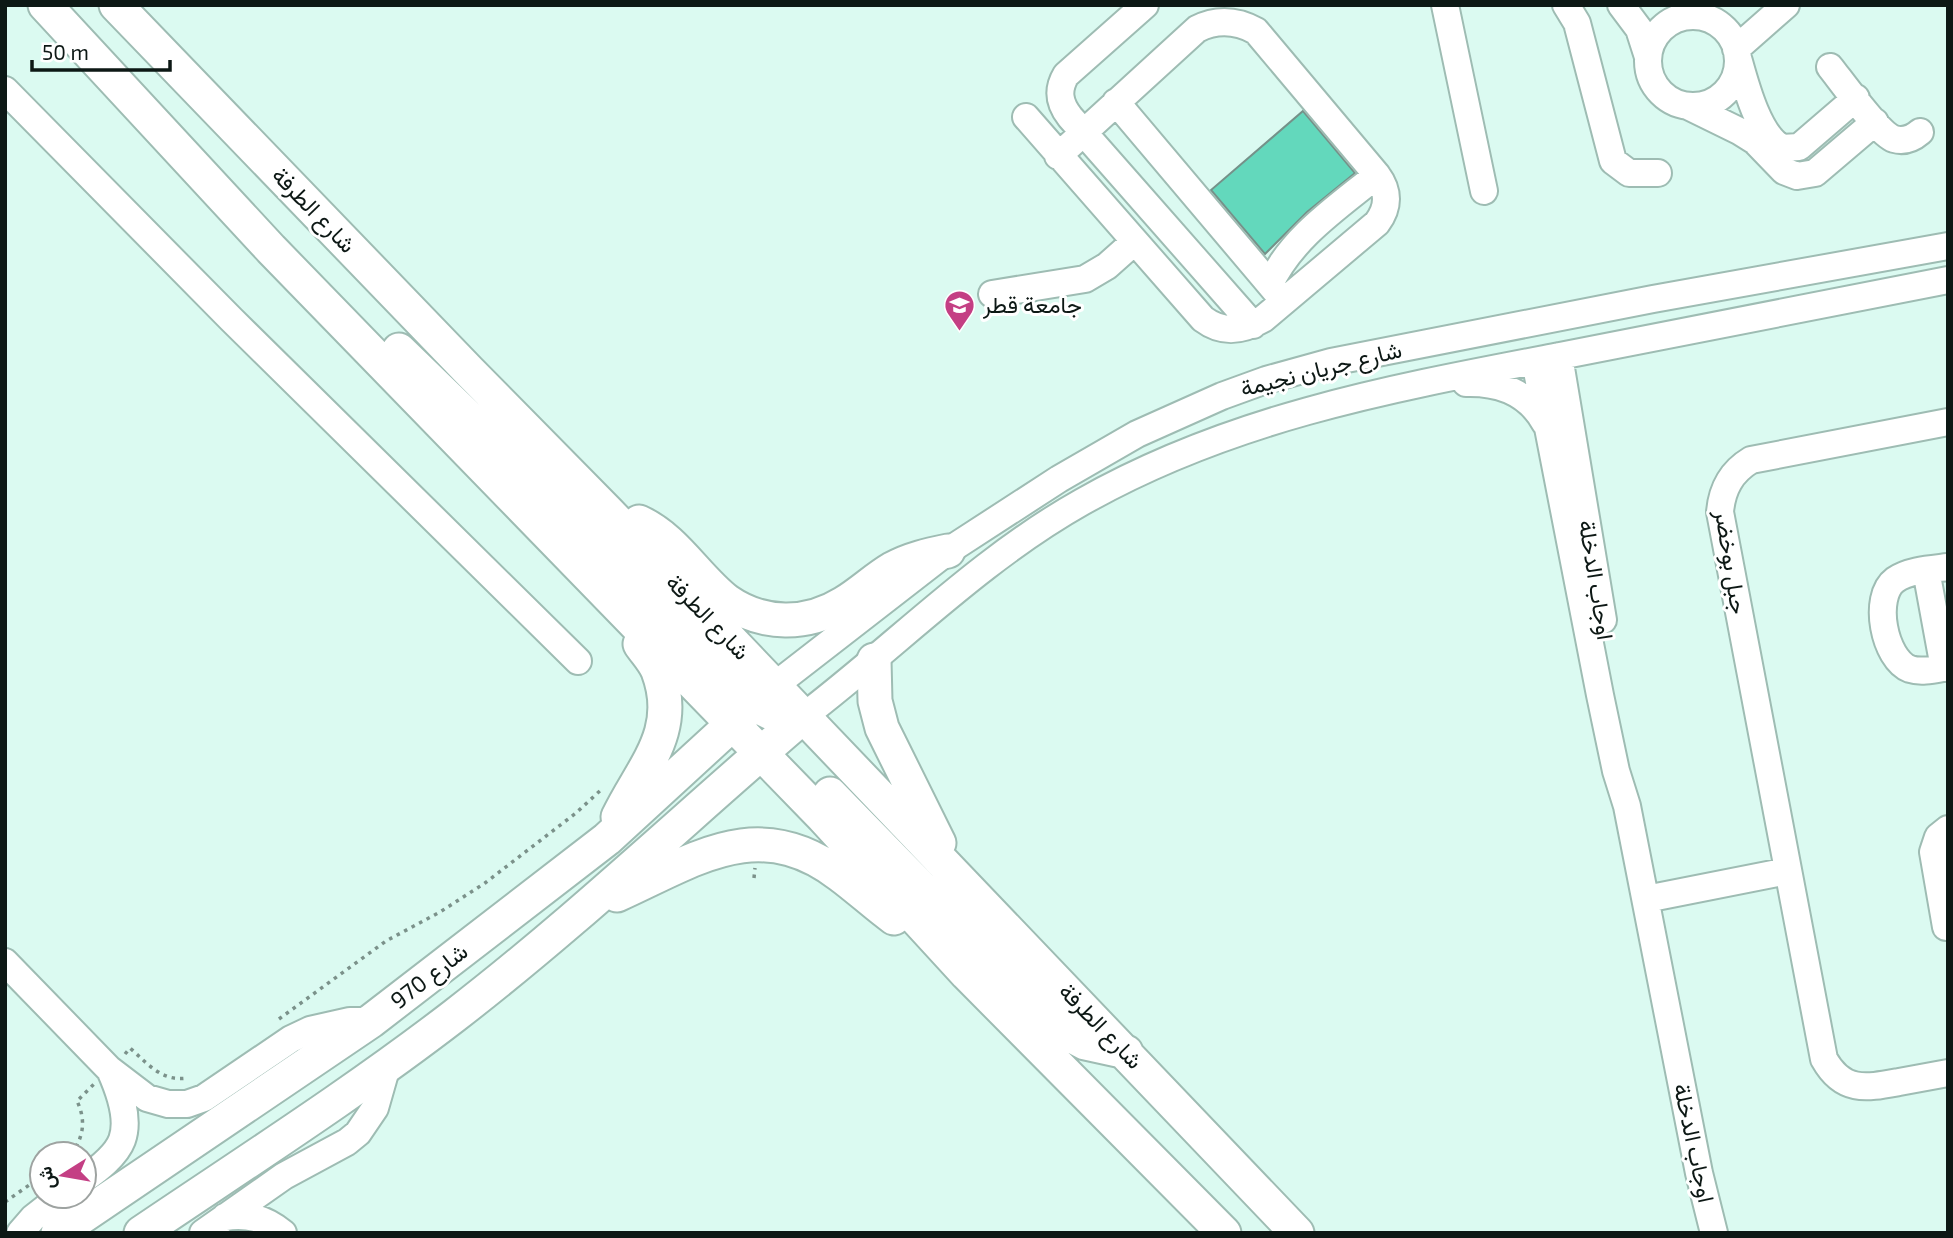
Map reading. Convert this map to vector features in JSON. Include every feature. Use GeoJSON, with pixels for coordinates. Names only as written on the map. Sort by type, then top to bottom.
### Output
{"type":"FeatureCollection","features":[{"type":"Feature","properties":{"kind":"main road"},"geometry":{"type":"LineString","coordinates":[[45,5],[271,249],[633,621],[753,705],[778,716],[804,716]]}},
{"type":"Feature","properties":{"kind":"main road","name":"شارع الطرفة"},"geometry":{"type":"LineString","coordinates":[[117,5],[608,512],[753,705]]}},
{"type":"Feature","properties":{"kind":"main road"},"geometry":{"type":"LineString","coordinates":[[271,249],[303,261],[329,282],[604,549],[753,705],[753,726],[824,817],[967,974],[1224,1233]]}},
{"type":"Feature","properties":{"kind":"main road"},"geometry":{"type":"LineString","coordinates":[[608,512],[644,525],[671,544],[729,602],[765,619],[779,621],[793,621],[829,611],[891,570],[911,560],[948,551]]}},
{"type":"Feature","properties":{"kind":"main road"},"geometry":{"type":"LineString","coordinates":[[607,839],[630,793],[652,761],[663,730],[663,699],[658,671],[641,645],[633,621]]}},
{"type":"Feature","properties":{"kind":"main road"},"geometry":{"type":"LineString","coordinates":[[874,660],[875,701],[882,729],[926,820],[961,882]]}},
{"type":"Feature","properties":{"kind":"main road","name":"شارع 970"},"geometry":{"type":"LineString","coordinates":[[58,1233],[371,1021],[607,839],[753,705]]}},
{"type":"Feature","properties":{"kind":"main road","name":"شارع الطرفة"},"geometry":{"type":"LineString","coordinates":[[804,716],[1297,1233]]}},
{"type":"Feature","properties":{"kind":"main road","name":"شارع 970"},"geometry":{"type":"LineString","coordinates":[[141,1233],[387,1066],[455,1015],[589,907],[804,716]]}},
{"type":"Feature","properties":{"kind":"main road"},"geometry":{"type":"LineString","coordinates":[[769,746],[939,902],[1048,1019],[1065,1033],[1085,1043],[1126,1052]]}},
{"type":"Feature","properties":{"kind":"main road"},"geometry":{"type":"LineString","coordinates":[[589,907],[689,859],[725,847],[781,847],[811,857],[840,874],[967,974]]}},
{"type":"Feature","properties":{"kind":"street"},"geometry":{"type":"LineString","coordinates":[[1144,5],[1072,68],[1061,83],[1059,92],[1064,110],[1253,325]]}},
{"type":"Feature","properties":{"kind":"street"},"geometry":{"type":"LineString","coordinates":[[1445,5],[1484,191]]}},
{"type":"Feature","properties":{"kind":"street"},"geometry":{"type":"LineString","coordinates":[[1566,5],[1577,23],[1613,161],[1629,173],[1658,173]]}},
{"type":"Feature","properties":{"kind":"street"},"geometry":{"type":"LineString","coordinates":[[1621,5],[1639,29],[1650,74],[1658,90],[1671,101],[1688,106],[1755,141],[1784,171],[1797,176],[1815,173],[1875,122]]}},
{"type":"Feature","properties":{"kind":"street"},"geometry":{"type":"LineString","coordinates":[[1688,106],[1705,105],[1721,97],[1736,75],[1737,53],[1786,5]]}},
{"type":"Feature","properties":{"kind":"street"},"geometry":{"type":"LineString","coordinates":[[1648,57],[1652,42],[1661,29],[1674,20],[1702,12],[1728,33],[1762,125],[1772,141],[1782,148],[1799,147],[1856,98]]}},
{"type":"Feature","properties":{"kind":"street"},"geometry":{"type":"LineString","coordinates":[[1026,117],[1058,156],[1134,242],[1209,324],[1223,330],[1253,325],[1277,292],[1381,217],[1387,195],[1377,175],[1256,31],[1237,23],[1216,22],[1197,29],[1058,156]]}},
{"type":"Feature","properties":{"kind":"street"},"geometry":{"type":"LineString","coordinates":[[1830,67],[1885,135],[1899,141],[1914,137],[1920,132]]}},
{"type":"Feature","properties":{"kind":"street"},"geometry":{"type":"LineString","coordinates":[[5,90],[231,319],[578,662]]}},
{"type":"Feature","properties":{"kind":"street"},"geometry":{"type":"LineString","coordinates":[[1116,102],[1277,292]]}},
{"type":"Feature","properties":{"kind":"street"},"geometry":{"type":"LineString","coordinates":[[1277,292],[1276,270],[1294,246],[1377,175]]}},
{"type":"Feature","properties":{"kind":"street"},"geometry":{"type":"LineString","coordinates":[[992,294],[1085,279],[1107,266],[1134,242]]}},
{"type":"Feature","properties":{"kind":"street","name":"شارع جريان نجيمة"},"geometry":{"type":"LineString","coordinates":[[753,705],[948,551],[1077,467],[1189,409],[1266,380],[1331,362],[1948,246]]}},
{"type":"Feature","properties":{"kind":"street","name":"شارع جريان نجيمة"},"geometry":{"type":"LineString","coordinates":[[804,716],[972,576],[1043,526],[1080,503],[1195,447],[1235,432],[1345,400],[1948,280]]}},
{"type":"Feature","properties":{"kind":"street","name":"اوجاب الدخلة"},"geometry":{"type":"LineString","coordinates":[[1547,358],[1548,429],[1600,695],[1616,771],[1627,806],[1699,1173],[1714,1233]]}},
{"type":"Feature","properties":{"kind":"street","name":"اوجاب الدخلة"},"geometry":{"type":"LineString","coordinates":[[1547,358],[1617,706],[1627,806]]}},
{"type":"Feature","properties":{"kind":"street"},"geometry":{"type":"LineString","coordinates":[[1345,400],[1380,402],[1467,383],[1493,384],[1528,400],[1537,409],[1548,429]]}},
{"type":"Feature","properties":{"kind":"street","name":"جبل بوخضر"},"geometry":{"type":"LineString","coordinates":[[1947,427],[1762,457],[1742,466],[1734,473],[1723,491],[1720,512],[1822,1050],[1829,1067],[1841,1080],[1849,1084],[1867,1087],[1948,1073]]}},
{"type":"Feature","properties":{"kind":"street"},"geometry":{"type":"LineString","coordinates":[[1937,569],[1946,668],[1912,670],[1898,660],[1889,645],[1883,612],[1884,595],[1893,581],[1908,574],[1937,569]]}},
{"type":"Feature","properties":{"kind":"street"},"geometry":{"type":"LineString","coordinates":[[1947,930],[1933,852],[1938,837],[1948,828]]}},
{"type":"Feature","properties":{"kind":"street"},"geometry":{"type":"LineString","coordinates":[[1646,899],[1788,871]]}},
{"type":"Feature","properties":{"kind":"street"},"geometry":{"type":"LineString","coordinates":[[5,962],[109,1069],[147,1098],[168,1104],[187,1104],[204,1098],[291,1039],[310,1030],[330,1024],[371,1021]]}},
{"type":"Feature","properties":{"kind":"street"},"geometry":{"type":"LineString","coordinates":[[203,1233],[284,1176],[347,1142],[358,1133],[375,1108],[387,1066]]}},
{"type":"Feature","properties":{"kind":"street"},"geometry":{"type":"LineString","coordinates":[[98,1167],[122,1140],[122,1102],[109,1069]]}},
{"type":"Feature","properties":{"kind":"street"},"geometry":{"type":"LineString","coordinates":[[283,1233],[275,1205],[284,1176]]}},
{"type":"Feature","properties":{"kind":"street"},"geometry":{"type":"LineString","coordinates":[[20,1233],[42,1210]]}},
{"type":"Feature","properties":{"kind":"street"},"geometry":{"type":"LineString","coordinates":[[225,1217],[256,1217],[283,1233]]}},
{"type":"Feature","properties":{"kind":"path"},"geometry":{"type":"LineString","coordinates":[[275,1022],[386,942],[485,883],[583,807],[610,779]]}},
{"type":"Feature","properties":{"kind":"path"},"geometry":{"type":"LineString","coordinates":[[78,1140],[82,1133],[82,1111],[77,1101],[130,1048],[168,1078],[187,1079],[197,1076]]}},
{"type":"Feature","properties":{"kind":"path"},"geometry":{"type":"LineString","coordinates":[[5,1202],[28,1186]]}},
{"type":"Feature","properties":{"kind":"building"},"geometry":{"type":"Polygon","coordinates":[[[1303,111],[1355,173],[1307,212],[1265,254],[1211,190],[1303,111]]]}},
{"type":"Feature","properties":{"kind":"place","name":"جامعة قطر"},"geometry":{"type":"Point","coordinates":[960,332]}}]}
